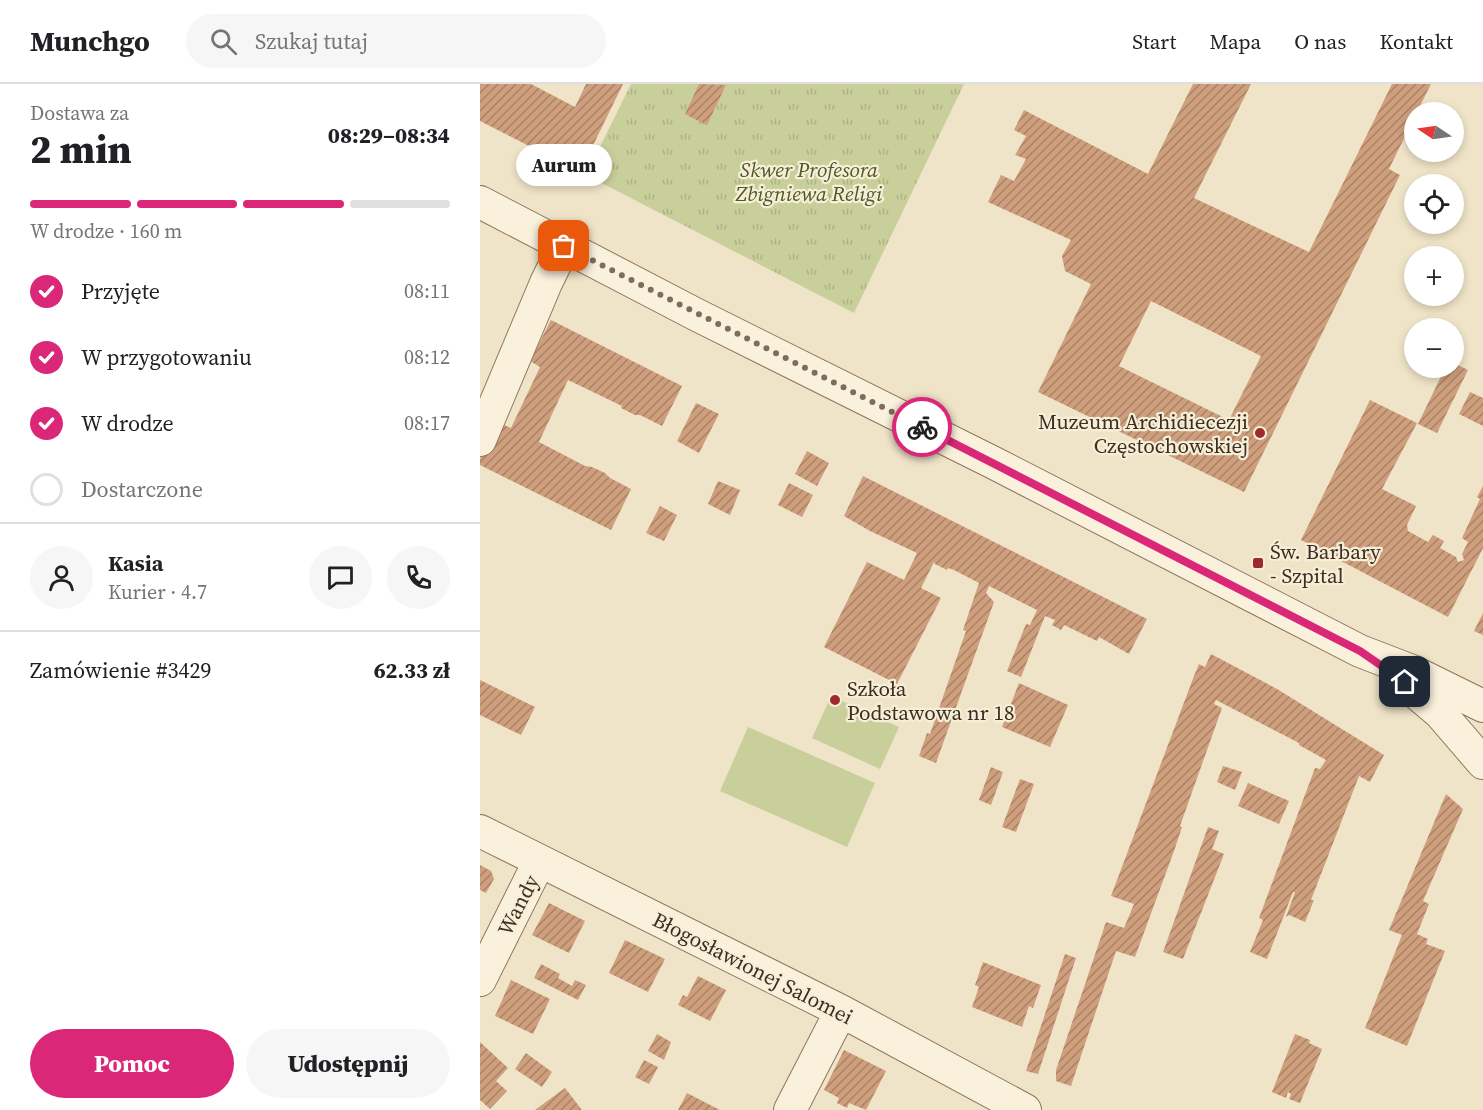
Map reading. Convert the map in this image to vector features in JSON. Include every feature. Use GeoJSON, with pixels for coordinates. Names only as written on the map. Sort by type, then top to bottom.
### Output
{"type":"FeatureCollection","features":[{"type":"Feature","properties":{"kind":"street"},"geometry":{"type":"LineString","coordinates":[[480,202],[697,315],[1015,474],[1360,651],[1412,672],[1483,706]]}},
{"type":"Feature","properties":{"kind":"street"},"geometry":{"type":"LineString","coordinates":[[480,440],[546,283],[564,246]]}},
{"type":"Feature","properties":{"kind":"street"},"geometry":{"type":"LineString","coordinates":[[1360,651],[1405,682],[1440,713],[1483,763]]}},
{"type":"Feature","properties":{"kind":"street","name":"Błogosławionej Salomei"},"geometry":{"type":"LineString","coordinates":[[480,831],[840,1011],[1024,1110]]}},
{"type":"Feature","properties":{"kind":"street","name":"Wandy"},"geometry":{"type":"LineString","coordinates":[[480,980],[539,862]]}},
{"type":"Feature","properties":{"kind":"street"},"geometry":{"type":"LineString","coordinates":[[790,1110],[840,1011]]}},
{"type":"Feature","properties":{"kind":"green space","name":"Skwer Profesora Zbigniewa Religi"},"geometry":{"type":"Polygon","coordinates":[[[631,84],[964,84],[854,313],[586,175],[631,84]]]}},
{"type":"Feature","properties":{"kind":"green space"},"geometry":{"type":"Polygon","coordinates":[[[831,696],[899,727],[880,769],[812,738],[831,696]]]}},
{"type":"Feature","properties":{"kind":"green space"},"geometry":{"type":"Polygon","coordinates":[[[748,727],[875,783],[847,847],[720,791],[748,727]]]}},
{"type":"Feature","properties":{"kind":"building"},"geometry":{"type":"Polygon","coordinates":[[[480,84],[531,84],[575,107],[586,84],[623,84],[580,172],[480,121],[480,84]]]}},
{"type":"Feature","properties":{"kind":"building"},"geometry":{"type":"Polygon","coordinates":[[[699,84],[726,85],[707,125],[685,114],[699,84]]]}},
{"type":"Feature","properties":{"kind":"building"},"geometry":{"type":"Polygon","coordinates":[[[1193,84],[1251,84],[1194,198],[1309,252],[1392,84],[1431,84],[1422,102],[1404,102],[1404,138],[1389,169],[1400,175],[1244,492],[1038,392],[1091,284],[1065,271],[1062,256],[1071,240],[988,202],[1001,175],[1014,181],[1026,159],[1015,155],[1026,136],[1014,130],[1024,110],[1148,174],[1193,84]],[[1151,301],[1119,366],[1229,420],[1261,356],[1151,301]]]}},
{"type":"Feature","properties":{"kind":"building"},"geometry":{"type":"Polygon","coordinates":[[[551,320],[682,386],[662,426],[640,415],[635,415],[621,408],[622,406],[568,380],[539,442],[585,466],[605,473],[631,489],[611,530],[480,465],[480,459],[496,422],[511,428],[540,367],[530,361],[551,320]]]}},
{"type":"Feature","properties":{"kind":"building"},"geometry":{"type":"Polygon","coordinates":[[[1464,368],[1468,370],[1437,433],[1418,424],[1440,378],[1464,378],[1464,368]]]}},
{"type":"Feature","properties":{"kind":"building"},"geometry":{"type":"Polygon","coordinates":[[[1470,392],[1483,398],[1483,426],[1459,414],[1470,392]]]}},
{"type":"Feature","properties":{"kind":"building"},"geometry":{"type":"Polygon","coordinates":[[[1370,400],[1417,423],[1382,489],[1416,506],[1407,525],[1408,531],[1428,542],[1433,535],[1444,541],[1440,548],[1456,557],[1458,562],[1464,560],[1462,554],[1468,542],[1462,538],[1480,499],[1477,497],[1483,486],[1483,548],[1448,617],[1301,540],[1370,400]]]}},
{"type":"Feature","properties":{"kind":"building"},"geometry":{"type":"Polygon","coordinates":[[[696,403],[719,414],[699,453],[677,441],[696,403]]]}},
{"type":"Feature","properties":{"kind":"building"},"geometry":{"type":"Polygon","coordinates":[[[807,451],[829,463],[817,486],[795,474],[807,451]]]}},
{"type":"Feature","properties":{"kind":"building"},"geometry":{"type":"Polygon","coordinates":[[[863,476],[1147,619],[1129,654],[1099,637],[1097,641],[1064,625],[1061,630],[1052,625],[1055,620],[1045,616],[1021,677],[1007,671],[1026,624],[1030,625],[1037,610],[989,586],[986,593],[994,602],[936,763],[919,756],[927,733],[930,734],[966,631],[963,630],[979,583],[934,562],[921,588],[941,598],[897,684],[824,647],[867,562],[904,580],[917,553],[844,516],[863,476]]]}},
{"type":"Feature","properties":{"kind":"building"},"geometry":{"type":"Polygon","coordinates":[[[718,481],[740,490],[730,515],[708,504],[718,481]]]}},
{"type":"Feature","properties":{"kind":"building"},"geometry":{"type":"Polygon","coordinates":[[[789,483],[813,495],[802,517],[778,505],[789,483]]]}},
{"type":"Feature","properties":{"kind":"building"},"geometry":{"type":"Polygon","coordinates":[[[660,506],[677,515],[664,541],[646,533],[660,506]]]}},
{"type":"Feature","properties":{"kind":"building"},"geometry":{"type":"Polygon","coordinates":[[[1483,613],[1483,635],[1474,631],[1483,613]]]}},
{"type":"Feature","properties":{"kind":"building"},"geometry":{"type":"Polygon","coordinates":[[[1211,654],[1277,689],[1384,755],[1370,782],[1359,776],[1311,900],[1314,900],[1305,922],[1289,915],[1286,917],[1295,892],[1293,892],[1267,959],[1250,952],[1263,920],[1259,918],[1315,768],[1320,769],[1326,760],[1299,743],[1216,700],[1214,704],[1222,708],[1180,826],[1182,827],[1174,851],[1135,957],[1116,951],[1071,1086],[1056,1081],[1056,1070],[1106,922],[1124,928],[1134,904],[1111,896],[1194,676],[1199,664],[1205,667],[1211,654]]]}},
{"type":"Feature","properties":{"kind":"building"},"geometry":{"type":"Polygon","coordinates":[[[480,680],[535,707],[521,735],[480,715],[480,680]]]}},
{"type":"Feature","properties":{"kind":"building"},"geometry":{"type":"Polygon","coordinates":[[[1019,683],[1068,705],[1050,747],[1002,727],[1019,683]]]}},
{"type":"Feature","properties":{"kind":"building"},"geometry":{"type":"Polygon","coordinates":[[[1223,766],[1242,772],[1235,790],[1217,782],[1223,766]]]}},
{"type":"Feature","properties":{"kind":"building"},"geometry":{"type":"Polygon","coordinates":[[[991,767],[1003,772],[991,805],[979,800],[991,767]]]}},
{"type":"Feature","properties":{"kind":"building"},"geometry":{"type":"Polygon","coordinates":[[[1020,779],[1034,784],[1016,832],[1002,827],[1020,779]]]}},
{"type":"Feature","properties":{"kind":"building"},"geometry":{"type":"Polygon","coordinates":[[[1248,783],[1289,801],[1279,824],[1238,806],[1248,783]]]}},
{"type":"Feature","properties":{"kind":"building"},"geometry":{"type":"Polygon","coordinates":[[[1446,794],[1463,809],[1423,901],[1429,904],[1417,934],[1428,939],[1426,944],[1445,951],[1407,1046],[1365,1028],[1402,935],[1389,930],[1446,794]]]}},
{"type":"Feature","properties":{"kind":"building"},"geometry":{"type":"Polygon","coordinates":[[[1208,827],[1219,831],[1212,849],[1224,854],[1183,959],[1163,952],[1208,827]]]}},
{"type":"Feature","properties":{"kind":"building"},"geometry":{"type":"Polygon","coordinates":[[[480,865],[491,871],[494,879],[486,893],[480,890],[480,865]]]}},
{"type":"Feature","properties":{"kind":"building"},"geometry":{"type":"Polygon","coordinates":[[[549,903],[585,921],[569,953],[532,935],[549,903]]]}},
{"type":"Feature","properties":{"kind":"building"},"geometry":{"type":"Polygon","coordinates":[[[625,940],[665,959],[648,992],[609,973],[625,940]]]}},
{"type":"Feature","properties":{"kind":"building"},"geometry":{"type":"Polygon","coordinates":[[[1065,954],[1076,958],[1038,1074],[1026,1071],[1065,954]]]}},
{"type":"Feature","properties":{"kind":"building"},"geometry":{"type":"Polygon","coordinates":[[[983,962],[1041,985],[1033,1008],[1029,1006],[1022,1027],[972,1007],[979,987],[975,985],[983,962]]]}},
{"type":"Feature","properties":{"kind":"building"},"geometry":{"type":"Polygon","coordinates":[[[541,964],[560,974],[558,978],[572,986],[575,980],[586,985],[578,1000],[534,978],[541,964]]]}},
{"type":"Feature","properties":{"kind":"building"},"geometry":{"type":"Polygon","coordinates":[[[698,976],[726,990],[710,1021],[678,1005],[683,995],[687,997],[698,976]]]}},
{"type":"Feature","properties":{"kind":"building"},"geometry":{"type":"Polygon","coordinates":[[[511,980],[550,999],[533,1034],[495,1016],[511,980]]]}},
{"type":"Feature","properties":{"kind":"building"},"geometry":{"type":"Polygon","coordinates":[[[657,1034],[671,1042],[664,1060],[648,1051],[657,1034]]]}},
{"type":"Feature","properties":{"kind":"building"},"geometry":{"type":"Polygon","coordinates":[[[1295,1034],[1310,1040],[1309,1043],[1322,1049],[1300,1103],[1289,1099],[1291,1094],[1288,1092],[1286,1098],[1272,1092],[1295,1034]]]}},
{"type":"Feature","properties":{"kind":"building"},"geometry":{"type":"Polygon","coordinates":[[[480,1042],[508,1068],[496,1081],[507,1091],[490,1109],[480,1100],[480,1042]]]}},
{"type":"Feature","properties":{"kind":"building"},"geometry":{"type":"Polygon","coordinates":[[[844,1050],[886,1071],[866,1110],[849,1103],[847,1108],[837,1103],[839,1098],[824,1090],[844,1050]]]}},
{"type":"Feature","properties":{"kind":"building"},"geometry":{"type":"Polygon","coordinates":[[[526,1053],[552,1072],[542,1087],[515,1069],[526,1053]]]}},
{"type":"Feature","properties":{"kind":"building"},"geometry":{"type":"Polygon","coordinates":[[[644,1060],[658,1067],[649,1084],[635,1077],[644,1060]]]}},
{"type":"Feature","properties":{"kind":"building"},"geometry":{"type":"Polygon","coordinates":[[[565,1088],[582,1110],[535,1110],[565,1088]]]}},
{"type":"Feature","properties":{"kind":"building"},"geometry":{"type":"Polygon","coordinates":[[[687,1093],[720,1110],[678,1110],[687,1093]]]}},
{"type":"Feature","properties":{"kind":"way so far"},"geometry":{"type":"LineString","coordinates":[[564,246],[922,427]]}},
{"type":"Feature","properties":{"kind":"place","name":"Aurum"},"geometry":{"type":"Point","coordinates":[564,246]}},
{"type":"Feature","properties":{"kind":"place","name":"Muzeum Archidiecezji Częstochowskiej"},"geometry":{"type":"Point","coordinates":[1260,433]}},
{"type":"Feature","properties":{"kind":"place","name":"Św. Barbary - Szpital"},"geometry":{"type":"Point","coordinates":[1258,563]}},
{"type":"Feature","properties":{"kind":"place","name":"Szkoła Podstawowa nr 18"},"geometry":{"type":"Point","coordinates":[835,700]}},
{"type":"Feature","properties":{"kind":"route"},"geometry":{"type":"LineString","coordinates":[[922,427],[1360,651],[1405,682]]}}]}
